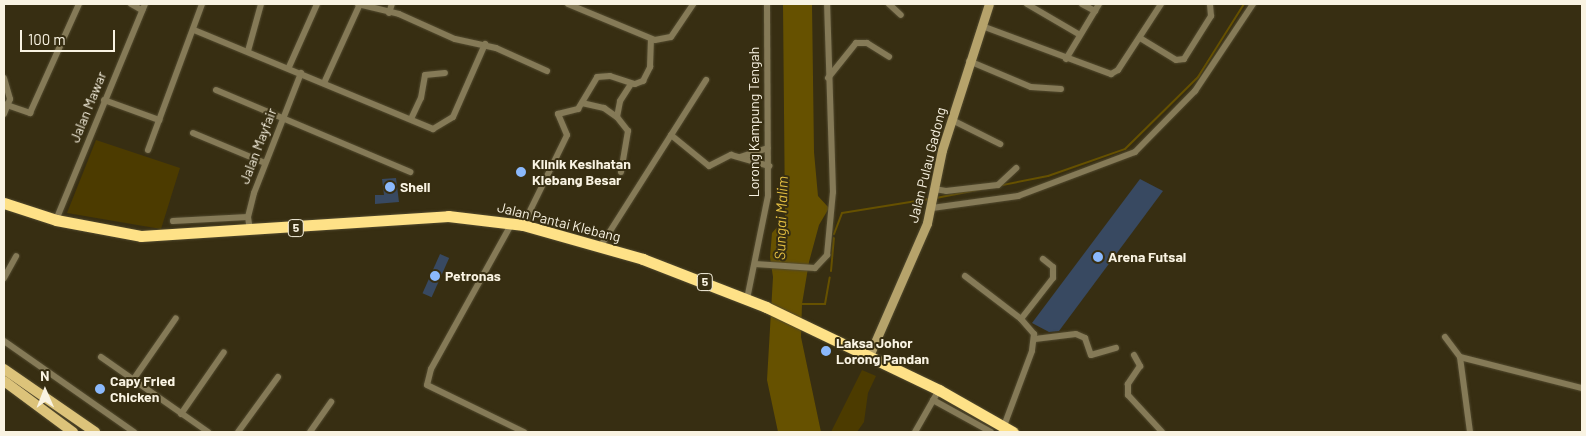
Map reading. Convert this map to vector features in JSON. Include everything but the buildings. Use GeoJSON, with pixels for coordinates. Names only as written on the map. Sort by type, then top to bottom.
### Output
{"type":"FeatureCollection","features":[{"type":"Feature","properties":{"kind":"highway","name":"Jalan Pantai Klebang"},"geometry":{"type":"LineString","coordinates":[[4,203],[56,220],[141,236],[250,231],[448,216],[518,224],[600,247],[766,307],[869,356],[936,395],[1008,429]]}},
{"type":"Feature","properties":{"kind":"main road","name":"Jalan Pulau Gadong"},"geometry":{"type":"LineString","coordinates":[[869,356],[933,199],[952,120],[969,60],[988,4]]}},
{"type":"Feature","properties":{"kind":"main road"},"geometry":{"type":"LineString","coordinates":[[4,365],[23,382]]}},
{"type":"Feature","properties":{"kind":"main road"},"geometry":{"type":"LineString","coordinates":[[4,369],[96,432]]}},
{"type":"Feature","properties":{"kind":"main road"},"geometry":{"type":"LineString","coordinates":[[4,382],[73,432]]}},
{"type":"Feature","properties":{"kind":"street"},"geometry":{"type":"LineString","coordinates":[[6,105],[30,113],[79,4]]}},
{"type":"Feature","properties":{"kind":"street"},"geometry":{"type":"LineString","coordinates":[[131,4],[144,7]]}},
{"type":"Feature","properties":{"kind":"street"},"geometry":{"type":"LineString","coordinates":[[148,150],[194,30],[202,4]]}},
{"type":"Feature","properties":{"kind":"street"},"geometry":{"type":"LineString","coordinates":[[248,52],[261,4]]}},
{"type":"Feature","properties":{"kind":"street"},"geometry":{"type":"LineString","coordinates":[[289,68],[316,4]]}},
{"type":"Feature","properties":{"kind":"street"},"geometry":{"type":"LineString","coordinates":[[324,82],[359,4],[389,13],[455,39],[485,44],[547,71]]}},
{"type":"Feature","properties":{"kind":"street"},"geometry":{"type":"LineString","coordinates":[[389,13],[392,4]]}},
{"type":"Feature","properties":{"kind":"street"},"geometry":{"type":"LineString","coordinates":[[568,4],[630,27],[651,40],[671,37],[693,4]]}},
{"type":"Feature","properties":{"kind":"street","name":"Lorong Kampung Tengah"},"geometry":{"type":"LineString","coordinates":[[746,299],[768,196],[767,4]]}},
{"type":"Feature","properties":{"kind":"street"},"geometry":{"type":"LineString","coordinates":[[755,264],[815,268],[825,259],[833,208],[827,4]]}},
{"type":"Feature","properties":{"kind":"street"},"geometry":{"type":"LineString","coordinates":[[889,4],[901,15]]}},
{"type":"Feature","properties":{"kind":"street"},"geometry":{"type":"LineString","coordinates":[[1027,4],[1080,35]]}},
{"type":"Feature","properties":{"kind":"street"},"geometry":{"type":"LineString","coordinates":[[1082,4],[1095,11]]}},
{"type":"Feature","properties":{"kind":"street"},"geometry":{"type":"LineString","coordinates":[[1066,59],[1099,4]]}},
{"type":"Feature","properties":{"kind":"street"},"geometry":{"type":"LineString","coordinates":[[982,26],[1066,59],[1111,74],[1140,38],[1161,4]]}},
{"type":"Feature","properties":{"kind":"street"},"geometry":{"type":"LineString","coordinates":[[1140,38],[1176,60],[1184,59],[1211,16],[1210,4]]}},
{"type":"Feature","properties":{"kind":"street"},"geometry":{"type":"LineString","coordinates":[[933,199],[1018,196],[1134,152],[1195,91],[1253,4]]}},
{"type":"Feature","properties":{"kind":"street","name":"Jalan Mawar"},"geometry":{"type":"LineString","coordinates":[[56,220],[144,7]]}},
{"type":"Feature","properties":{"kind":"street"},"geometry":{"type":"LineString","coordinates":[[194,30],[324,82],[433,129],[453,117],[485,44]]}},
{"type":"Feature","properties":{"kind":"street"},"geometry":{"type":"LineString","coordinates":[[524,432],[427,385],[431,369],[518,224],[567,135],[558,114],[575,112],[597,77],[610,76],[632,84],[639,83],[648,72],[651,40]]}},
{"type":"Feature","properties":{"kind":"street"},"geometry":{"type":"LineString","coordinates":[[828,78],[856,43],[866,43],[889,57]]}},
{"type":"Feature","properties":{"kind":"street"},"geometry":{"type":"LineString","coordinates":[[969,60],[1031,87],[1061,89]]}},
{"type":"Feature","properties":{"kind":"street","name":"Jalan Mayfair"},"geometry":{"type":"LineString","coordinates":[[250,231],[248,217],[265,164],[301,73]]}},
{"type":"Feature","properties":{"kind":"street"},"geometry":{"type":"LineString","coordinates":[[411,119],[421,98],[425,75],[445,73]]}},
{"type":"Feature","properties":{"kind":"street"},"geometry":{"type":"LineString","coordinates":[[4,78],[10,94],[4,114]]}},
{"type":"Feature","properties":{"kind":"street"},"geometry":{"type":"LineString","coordinates":[[600,247],[706,80]]}},
{"type":"Feature","properties":{"kind":"street"},"geometry":{"type":"LineString","coordinates":[[617,117],[620,101],[632,84]]}},
{"type":"Feature","properties":{"kind":"street"},"geometry":{"type":"LineString","coordinates":[[216,90],[410,172]]}},
{"type":"Feature","properties":{"kind":"street"},"geometry":{"type":"LineString","coordinates":[[104,100],[159,120]]}},
{"type":"Feature","properties":{"kind":"street"},"geometry":{"type":"LineString","coordinates":[[582,103],[604,108],[617,117],[628,131],[621,172]]}},
{"type":"Feature","properties":{"kind":"street"},"geometry":{"type":"LineString","coordinates":[[952,120],[1000,144]]}},
{"type":"Feature","properties":{"kind":"street"},"geometry":{"type":"LineString","coordinates":[[193,133],[265,164]]}},
{"type":"Feature","properties":{"kind":"street"},"geometry":{"type":"LineString","coordinates":[[671,135],[709,166],[725,156],[740,157],[769,166]]}},
{"type":"Feature","properties":{"kind":"street"},"geometry":{"type":"LineString","coordinates":[[740,157],[768,148]]}},
{"type":"Feature","properties":{"kind":"street"},"geometry":{"type":"LineString","coordinates":[[933,199],[946,191],[998,185],[1016,168]]}},
{"type":"Feature","properties":{"kind":"street"},"geometry":{"type":"LineString","coordinates":[[172,221],[248,217]]}},
{"type":"Feature","properties":{"kind":"street"},"geometry":{"type":"LineString","coordinates":[[4,278],[16,256]]}},
{"type":"Feature","properties":{"kind":"street"},"geometry":{"type":"LineString","coordinates":[[1021,319],[1053,278],[1053,267],[1043,259]]}},
{"type":"Feature","properties":{"kind":"street"},"geometry":{"type":"LineString","coordinates":[[965,276],[1021,319],[1035,339]]}},
{"type":"Feature","properties":{"kind":"street"},"geometry":{"type":"LineString","coordinates":[[133,380],[176,318]]}},
{"type":"Feature","properties":{"kind":"street"},"geometry":{"type":"LineString","coordinates":[[1035,339],[1053,340],[1076,334],[1085,338],[1091,355],[1116,348]]}},
{"type":"Feature","properties":{"kind":"street"},"geometry":{"type":"LineString","coordinates":[[1446,337],[1460,357],[1470,432]]}},
{"type":"Feature","properties":{"kind":"street"},"geometry":{"type":"LineString","coordinates":[[1008,429],[1035,339]]}},
{"type":"Feature","properties":{"kind":"street"},"geometry":{"type":"LineString","coordinates":[[4,341],[134,432]]}},
{"type":"Feature","properties":{"kind":"street"},"geometry":{"type":"LineString","coordinates":[[180,414],[224,352]]}},
{"type":"Feature","properties":{"kind":"street"},"geometry":{"type":"LineString","coordinates":[[1134,355],[1140,366],[1128,384],[1128,395],[1162,432]]}},
{"type":"Feature","properties":{"kind":"street"},"geometry":{"type":"LineString","coordinates":[[100,357],[208,432]]}},
{"type":"Feature","properties":{"kind":"street"},"geometry":{"type":"LineString","coordinates":[[1460,357],[1582,388]]}},
{"type":"Feature","properties":{"kind":"street"},"geometry":{"type":"LineString","coordinates":[[238,432],[278,377]]}},
{"type":"Feature","properties":{"kind":"street"},"geometry":{"type":"LineString","coordinates":[[915,432],[936,395],[991,432]]}},
{"type":"Feature","properties":{"kind":"street"},"geometry":{"type":"LineString","coordinates":[[310,432],[331,402]]}},
{"type":"Feature","properties":{"kind":"shaded area"},"geometry":{"type":"Polygon","coordinates":[[[783,4],[812,4],[814,152],[818,196],[829,208],[819,225],[809,262],[802,304],[801,337],[821,432],[778,432],[767,380],[773,277],[770,257],[772,233],[785,218],[783,4]]]}},
{"type":"Feature","properties":{"kind":"shaded area"},"geometry":{"type":"Polygon","coordinates":[[[96,140],[180,168],[161,229],[67,213],[96,140]]]}},
{"type":"Feature","properties":{"kind":"shaded area"},"geometry":{"type":"Polygon","coordinates":[[[862,370],[876,376],[868,393],[864,422],[857,432],[831,432],[862,370]]]}},
{"type":"Feature","properties":{"kind":"waterway"},"geometry":{"type":"LineString","coordinates":[[936,198],[1048,176],[1125,149],[1198,77],[1244,4]]}},
{"type":"Feature","properties":{"kind":"waterway"},"geometry":{"type":"LineString","coordinates":[[834,234],[842,213],[929,199]]}},
{"type":"Feature","properties":{"kind":"waterway"},"geometry":{"type":"LineString","coordinates":[[831,271],[834,238]]}},
{"type":"Feature","properties":{"kind":"waterway"},"geometry":{"type":"LineString","coordinates":[[802,304],[825,304],[830,277]]}},
{"type":"Feature","properties":{"kind":"place","name":"Klinik Kesihatan Klebang Besar"},"geometry":{"type":"Point","coordinates":[521,172]}},
{"type":"Feature","properties":{"kind":"place","name":"Shell"},"geometry":{"type":"Point","coordinates":[390,187]}},
{"type":"Feature","properties":{"kind":"place","name":"Arena Futsal"},"geometry":{"type":"Point","coordinates":[1098,257]}},
{"type":"Feature","properties":{"kind":"place","name":"Petronas"},"geometry":{"type":"Point","coordinates":[435,276]}},
{"type":"Feature","properties":{"kind":"place","name":"Laksa Johor Lorong Pandan"},"geometry":{"type":"Point","coordinates":[826,351]}},
{"type":"Feature","properties":{"kind":"place","name":"Capy Fried Chicken"},"geometry":{"type":"Point","coordinates":[100,389]}},
{"type":"Feature","properties":{"kind":"water label","name":"Sungai Malim"},"geometry":{"type":"Point","coordinates":[781,218]}}]}
